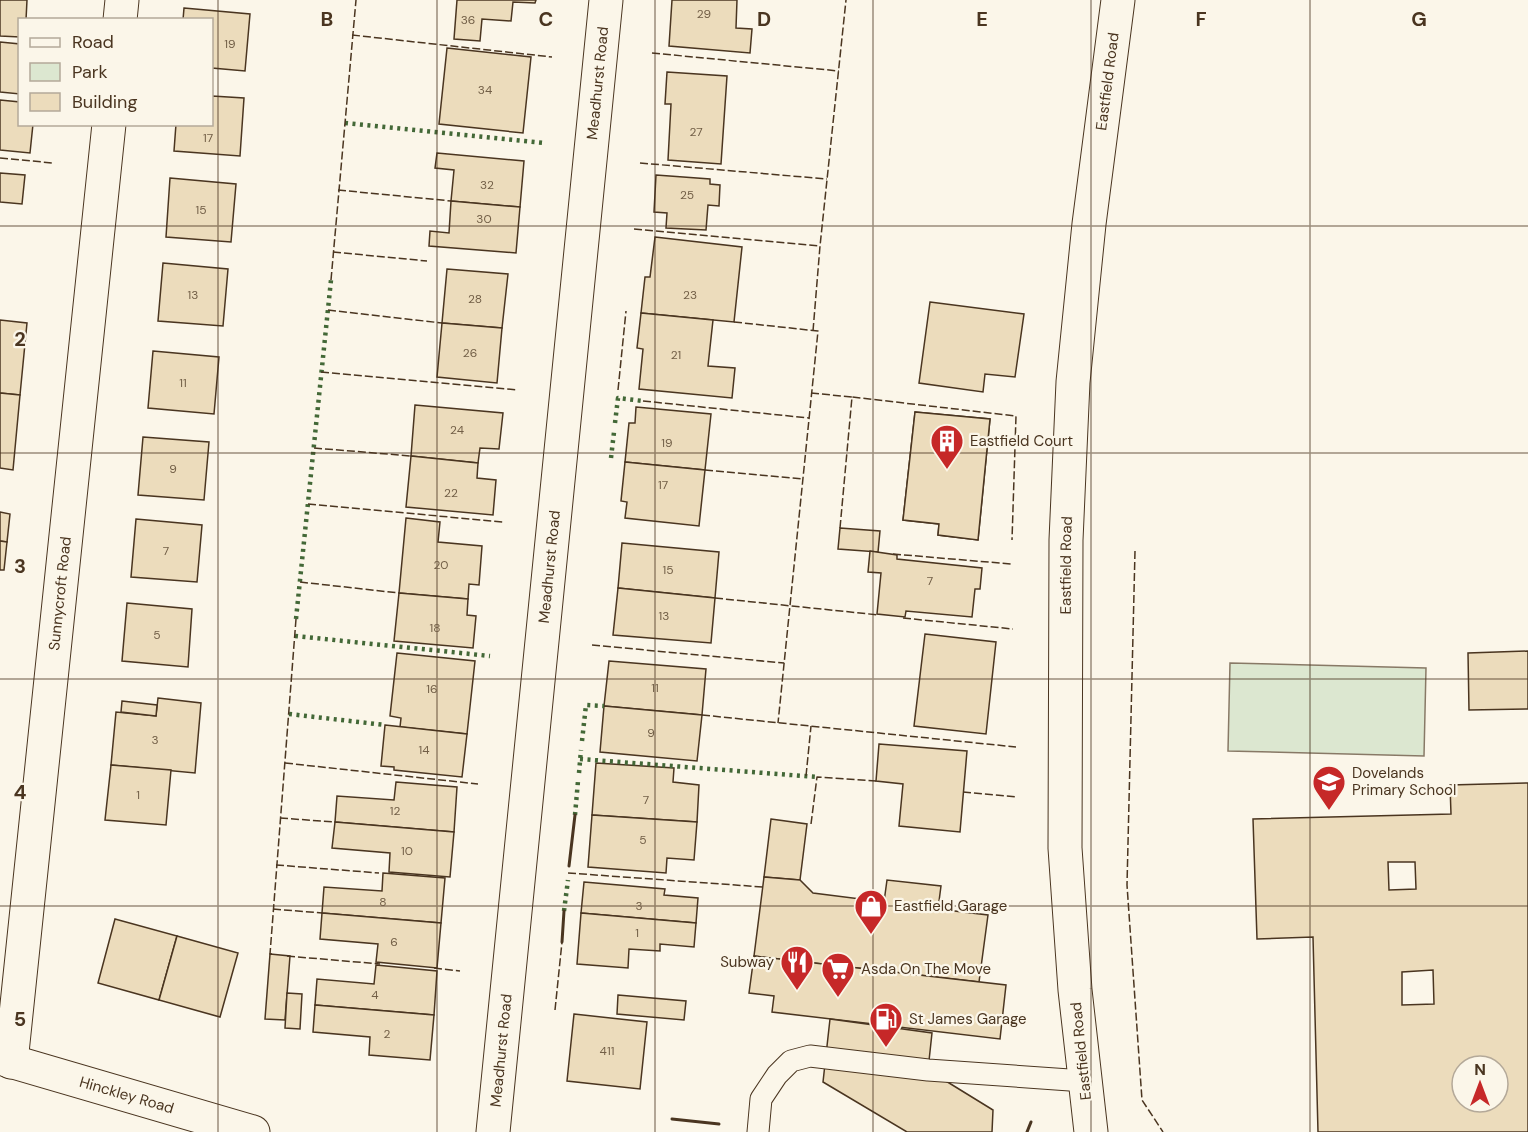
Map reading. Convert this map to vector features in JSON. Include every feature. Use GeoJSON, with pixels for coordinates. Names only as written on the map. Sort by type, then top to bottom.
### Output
{"type":"FeatureCollection","features":[{"type":"Feature","properties":{"kind":"street"},"geometry":{"type":"LineString","coordinates":[[120,18],[123,0]]}},
{"type":"Feature","properties":{"kind":"street","name":"Meadhurst Road"},"geometry":{"type":"LineString","coordinates":[[493,1132],[606,0]]}},
{"type":"Feature","properties":{"kind":"street","name":"Eastfield Road"},"geometry":{"type":"LineString","coordinates":[[1091,1132],[1075,990],[1065,848],[1066,540],[1073,382],[1085,258],[1118,0]]}},
{"type":"Feature","properties":{"kind":"street","name":"Sunnycroft Road"},"geometry":{"type":"LineString","coordinates":[[6,1060],[110,126]]}},
{"type":"Feature","properties":{"kind":"street","name":"Hinckley Road"},"geometry":{"type":"LineString","coordinates":[[6,1060],[253,1132]]}},
{"type":"Feature","properties":{"kind":"lane"},"geometry":{"type":"LineString","coordinates":[[758,1132],[761,1099],[777,1075],[791,1061],[810,1056],[928,1070],[1084,1082]]}},
{"type":"Feature","properties":{"kind":"green space"},"geometry":{"type":"Polygon","coordinates":[[[1230,663],[1426,668],[1424,756],[1228,751],[1230,663]]]}},
{"type":"Feature","properties":{"kind":"building"},"geometry":{"type":"Polygon","coordinates":[[[0,0],[27,0],[26,18],[18,18],[18,37],[0,36],[0,0]]]}},
{"type":"Feature","properties":{"kind":"building"},"geometry":{"type":"Polygon","coordinates":[[[457,0],[536,0],[535,3],[513,2],[511,21],[482,19],[480,41],[454,39],[457,0]]]}},
{"type":"Feature","properties":{"kind":"building"},"geometry":{"type":"Polygon","coordinates":[[[672,0],[737,0],[736,28],[752,29],[750,53],[669,46],[672,0]]]}},
{"type":"Feature","properties":{"kind":"building"},"geometry":{"type":"Polygon","coordinates":[[[184,8],[250,14],[245,71],[213,68],[213,18],[183,18],[184,8]]]}},
{"type":"Feature","properties":{"kind":"building"},"geometry":{"type":"Polygon","coordinates":[[[0,42],[18,44],[18,94],[0,92],[0,42]]]}},
{"type":"Feature","properties":{"kind":"building"},"geometry":{"type":"Polygon","coordinates":[[[447,48],[531,57],[523,133],[439,124],[447,48]]]}},
{"type":"Feature","properties":{"kind":"building"},"geometry":{"type":"Polygon","coordinates":[[[667,72],[727,76],[721,164],[668,160],[671,104],[665,104],[667,72]]]}},
{"type":"Feature","properties":{"kind":"building"},"geometry":{"type":"Polygon","coordinates":[[[213,96],[244,98],[240,156],[174,151],[176,126],[213,126],[213,96]]]}},
{"type":"Feature","properties":{"kind":"building"},"geometry":{"type":"Polygon","coordinates":[[[0,100],[18,102],[18,126],[33,126],[30,153],[0,150],[0,100]]]}},
{"type":"Feature","properties":{"kind":"building"},"geometry":{"type":"Polygon","coordinates":[[[437,153],[524,161],[520,207],[451,201],[454,170],[435,168],[437,153]]]}},
{"type":"Feature","properties":{"kind":"building"},"geometry":{"type":"Polygon","coordinates":[[[0,173],[25,175],[22,204],[0,202],[0,173]]]}},
{"type":"Feature","properties":{"kind":"building"},"geometry":{"type":"Polygon","coordinates":[[[656,175],[710,179],[710,184],[720,185],[719,206],[708,205],[706,230],[666,228],[667,213],[654,212],[656,175]]]}},
{"type":"Feature","properties":{"kind":"building"},"geometry":{"type":"Polygon","coordinates":[[[170,178],[236,184],[231,242],[166,237],[170,178]]]}},
{"type":"Feature","properties":{"kind":"building"},"geometry":{"type":"Polygon","coordinates":[[[451,201],[520,207],[516,253],[429,246],[430,231],[449,233],[451,201]]]}},
{"type":"Feature","properties":{"kind":"building"},"geometry":{"type":"Polygon","coordinates":[[[655,237],[742,247],[734,322],[641,313],[645,277],[650,277],[655,237]]]}},
{"type":"Feature","properties":{"kind":"building"},"geometry":{"type":"Polygon","coordinates":[[[163,263],[228,269],[223,326],[158,321],[163,263]]]}},
{"type":"Feature","properties":{"kind":"building"},"geometry":{"type":"Polygon","coordinates":[[[447,269],[508,274],[502,328],[442,323],[447,269]]]}},
{"type":"Feature","properties":{"kind":"building"},"geometry":{"type":"Polygon","coordinates":[[[930,302],[1024,314],[1015,377],[985,374],[983,392],[919,383],[930,302]]]}},
{"type":"Feature","properties":{"kind":"building"},"geometry":{"type":"Polygon","coordinates":[[[641,313],[713,320],[708,366],[735,368],[732,398],[639,389],[643,349],[637,348],[641,313]]]}},
{"type":"Feature","properties":{"kind":"building"},"geometry":{"type":"Polygon","coordinates":[[[0,320],[27,323],[20,395],[0,393],[0,320]]]}},
{"type":"Feature","properties":{"kind":"building"},"geometry":{"type":"Polygon","coordinates":[[[442,323],[502,328],[497,383],[437,377],[442,323]]]}},
{"type":"Feature","properties":{"kind":"building"},"geometry":{"type":"Polygon","coordinates":[[[153,351],[219,357],[214,414],[148,408],[153,351]]]}},
{"type":"Feature","properties":{"kind":"building"},"geometry":{"type":"Polygon","coordinates":[[[0,393],[20,395],[13,470],[0,468],[0,393]]]}},
{"type":"Feature","properties":{"kind":"building"},"geometry":{"type":"Polygon","coordinates":[[[415,405],[503,413],[499,449],[480,448],[478,463],[411,456],[415,405]]]}},
{"type":"Feature","properties":{"kind":"building"},"geometry":{"type":"Polygon","coordinates":[[[636,407],[711,414],[705,470],[625,462],[629,423],[635,423],[636,407]]]}},
{"type":"Feature","properties":{"kind":"building","name":"Eastfield Court"},"geometry":{"type":"Polygon","coordinates":[[[915,412],[990,419],[978,540],[938,535],[939,524],[903,520],[915,412]]]}},
{"type":"Feature","properties":{"kind":"building","name":"Eastfield Court"},"geometry":{"type":"Polygon","coordinates":[[[915,412],[990,419],[978,540],[938,535],[939,524],[903,520],[915,412]]]}},
{"type":"Feature","properties":{"kind":"building"},"geometry":{"type":"Polygon","coordinates":[[[143,437],[209,442],[204,500],[138,495],[143,437]]]}},
{"type":"Feature","properties":{"kind":"building"},"geometry":{"type":"Polygon","coordinates":[[[411,456],[478,463],[477,478],[496,480],[493,515],[406,507],[411,456]]]}},
{"type":"Feature","properties":{"kind":"building"},"geometry":{"type":"Polygon","coordinates":[[[625,462],[705,470],[699,526],[625,518],[627,502],[621,501],[625,462]]]}},
{"type":"Feature","properties":{"kind":"building"},"geometry":{"type":"Polygon","coordinates":[[[0,512],[10,514],[7,542],[0,541],[0,512]]]}},
{"type":"Feature","properties":{"kind":"building"},"geometry":{"type":"Polygon","coordinates":[[[406,518],[440,522],[438,542],[482,546],[479,585],[469,584],[468,599],[399,593],[406,518]]]}},
{"type":"Feature","properties":{"kind":"building"},"geometry":{"type":"Polygon","coordinates":[[[136,519],[202,525],[197,582],[131,577],[136,519]]]}},
{"type":"Feature","properties":{"kind":"building"},"geometry":{"type":"Polygon","coordinates":[[[840,528],[880,531],[878,552],[838,549],[840,528]]]}},
{"type":"Feature","properties":{"kind":"building"},"geometry":{"type":"Polygon","coordinates":[[[0,541],[7,542],[4,570],[0,570],[0,541]]]}},
{"type":"Feature","properties":{"kind":"building"},"geometry":{"type":"Polygon","coordinates":[[[622,543],[719,552],[715,598],[618,588],[622,543]]]}},
{"type":"Feature","properties":{"kind":"building"},"geometry":{"type":"Polygon","coordinates":[[[870,551],[897,555],[897,559],[982,568],[980,589],[975,589],[972,617],[906,611],[905,617],[877,614],[881,573],[868,572],[870,551]]]}},
{"type":"Feature","properties":{"kind":"building"},"geometry":{"type":"Polygon","coordinates":[[[618,588],[715,598],[711,643],[613,635],[618,588]]]}},
{"type":"Feature","properties":{"kind":"building"},"geometry":{"type":"Polygon","coordinates":[[[399,593],[468,599],[467,615],[476,616],[473,648],[394,641],[399,593]]]}},
{"type":"Feature","properties":{"kind":"building"},"geometry":{"type":"Polygon","coordinates":[[[127,603],[192,609],[188,667],[122,661],[127,603]]]}},
{"type":"Feature","properties":{"kind":"building"},"geometry":{"type":"Polygon","coordinates":[[[925,634],[996,642],[986,734],[914,726],[925,634]]]}},
{"type":"Feature","properties":{"kind":"building"},"geometry":{"type":"Polygon","coordinates":[[[1528,651],[1528,709],[1469,710],[1468,653],[1528,651]]]}},
{"type":"Feature","properties":{"kind":"building"},"geometry":{"type":"Polygon","coordinates":[[[397,653],[475,661],[467,734],[400,727],[401,718],[390,716],[397,653]]]}},
{"type":"Feature","properties":{"kind":"building"},"geometry":{"type":"Polygon","coordinates":[[[609,661],[706,669],[702,715],[604,706],[609,661]]]}},
{"type":"Feature","properties":{"kind":"building"},"geometry":{"type":"Polygon","coordinates":[[[158,698],[201,703],[195,773],[111,765],[116,712],[156,716],[158,698]]]}},
{"type":"Feature","properties":{"kind":"building"},"geometry":{"type":"Polygon","coordinates":[[[122,701],[157,705],[156,716],[121,712],[122,701]]]}},
{"type":"Feature","properties":{"kind":"building"},"geometry":{"type":"Polygon","coordinates":[[[604,706],[702,715],[697,761],[600,752],[604,706]]]}},
{"type":"Feature","properties":{"kind":"building"},"geometry":{"type":"Polygon","coordinates":[[[385,725],[467,734],[462,777],[394,770],[394,767],[381,766],[385,725]]]}},
{"type":"Feature","properties":{"kind":"building"},"geometry":{"type":"Polygon","coordinates":[[[879,744],[967,751],[960,832],[899,826],[903,784],[876,781],[879,744]]]}},
{"type":"Feature","properties":{"kind":"building"},"geometry":{"type":"Polygon","coordinates":[[[596,763],[674,768],[673,782],[699,785],[697,822],[592,815],[596,763]]]}},
{"type":"Feature","properties":{"kind":"building"},"geometry":{"type":"Polygon","coordinates":[[[111,765],[171,770],[166,825],[105,820],[111,765]]]}},
{"type":"Feature","properties":{"kind":"building"},"geometry":{"type":"Polygon","coordinates":[[[396,782],[457,787],[454,832],[335,822],[337,796],[394,800],[396,782]]]}},
{"type":"Feature","properties":{"kind":"building"},"geometry":{"type":"Polygon","coordinates":[[[1528,783],[1528,1132],[1318,1132],[1313,937],[1257,939],[1253,819],[1451,814],[1450,785],[1528,783]],[[1388,862],[1389,890],[1416,889],[1415,862],[1388,862]],[[1433,970],[1402,972],[1402,1005],[1434,1004],[1433,970]]]}},
{"type":"Feature","properties":{"kind":"building"},"geometry":{"type":"Polygon","coordinates":[[[592,815],[697,822],[694,860],[667,858],[666,873],[588,867],[592,815]]]}},
{"type":"Feature","properties":{"kind":"building"},"geometry":{"type":"Polygon","coordinates":[[[771,819],[807,824],[800,880],[764,877],[771,819]]]}},
{"type":"Feature","properties":{"kind":"building"},"geometry":{"type":"Polygon","coordinates":[[[335,822],[454,832],[450,877],[389,872],[390,853],[332,848],[335,822]]]}},
{"type":"Feature","properties":{"kind":"building"},"geometry":{"type":"Polygon","coordinates":[[[383,873],[445,878],[441,923],[322,913],[324,887],[382,891],[383,873]]]}},
{"type":"Feature","properties":{"kind":"building","name":"Eastfield Garage"},"geometry":{"type":"Polygon","coordinates":[[[764,877],[800,880],[813,893],[884,902],[887,880],[941,886],[938,909],[988,915],[979,982],[754,956],[764,877]]]}},
{"type":"Feature","properties":{"kind":"building"},"geometry":{"type":"Polygon","coordinates":[[[584,882],[665,889],[664,895],[698,898],[696,923],[581,913],[584,882]]]}},
{"type":"Feature","properties":{"kind":"building"},"geometry":{"type":"Polygon","coordinates":[[[322,913],[441,923],[437,968],[376,962],[378,944],[320,939],[322,913]]]}},
{"type":"Feature","properties":{"kind":"building"},"geometry":{"type":"Polygon","coordinates":[[[581,913],[696,923],[694,947],[660,944],[660,951],[629,949],[628,968],[577,964],[581,913]]]}},
{"type":"Feature","properties":{"kind":"building"},"geometry":{"type":"Polygon","coordinates":[[[115,919],[177,936],[159,1000],[98,983],[115,919]]]}},
{"type":"Feature","properties":{"kind":"building"},"geometry":{"type":"Polygon","coordinates":[[[177,936],[238,953],[220,1017],[159,1000],[177,936]]]}},
{"type":"Feature","properties":{"kind":"building"},"geometry":{"type":"Polygon","coordinates":[[[270,954],[290,956],[285,1020],[265,1019],[270,954]]]}},
{"type":"Feature","properties":{"kind":"building"},"geometry":{"type":"Polygon","coordinates":[[[754,956],[1006,985],[1000,1039],[772,1012],[774,996],[749,993],[754,956]]]}},
{"type":"Feature","properties":{"kind":"building"},"geometry":{"type":"Polygon","coordinates":[[[376,965],[437,971],[434,1015],[315,1005],[317,979],[374,984],[376,965]]]}},
{"type":"Feature","properties":{"kind":"building"},"geometry":{"type":"Polygon","coordinates":[[[287,993],[302,994],[300,1029],[285,1028],[287,993]]]}},
{"type":"Feature","properties":{"kind":"building"},"geometry":{"type":"Polygon","coordinates":[[[618,995],[686,1001],[684,1020],[617,1014],[618,995]]]}},
{"type":"Feature","properties":{"kind":"building"},"geometry":{"type":"Polygon","coordinates":[[[315,1005],[434,1015],[430,1060],[369,1055],[370,1037],[313,1032],[315,1005]]]}},
{"type":"Feature","properties":{"kind":"building"},"geometry":{"type":"Polygon","coordinates":[[[574,1014],[647,1022],[640,1089],[567,1081],[574,1014]]]}},
{"type":"Feature","properties":{"kind":"building"},"geometry":{"type":"Polygon","coordinates":[[[830,1019],[932,1033],[928,1070],[993,1110],[992,1132],[907,1132],[823,1082],[830,1019]]]}},
{"type":"Feature","properties":{"kind":"hedge"},"geometry":{"type":"LineString","coordinates":[[345,123],[544,143]]}},
{"type":"Feature","properties":{"kind":"hedge"},"geometry":{"type":"LineString","coordinates":[[296,619],[331,280]]}},
{"type":"Feature","properties":{"kind":"hedge"},"geometry":{"type":"LineString","coordinates":[[615,423],[618,398],[643,401]]}},
{"type":"Feature","properties":{"kind":"hedge"},"geometry":{"type":"LineString","coordinates":[[611,458],[614,432]]}},
{"type":"Feature","properties":{"kind":"hedge"},"geometry":{"type":"LineString","coordinates":[[295,636],[490,656]]}},
{"type":"Feature","properties":{"kind":"hedge"},"geometry":{"type":"LineString","coordinates":[[582,741],[586,705],[604,706]]}},
{"type":"Feature","properties":{"kind":"hedge"},"geometry":{"type":"LineString","coordinates":[[289,714],[385,725]]}},
{"type":"Feature","properties":{"kind":"hedge"},"geometry":{"type":"LineString","coordinates":[[579,773],[581,750]]}},
{"type":"Feature","properties":{"kind":"hedge"},"geometry":{"type":"LineString","coordinates":[[580,759],[817,777]]}},
{"type":"Feature","properties":{"kind":"hedge"},"geometry":{"type":"LineString","coordinates":[[575,815],[578,781]]}},
{"type":"Feature","properties":{"kind":"hedge"},"geometry":{"type":"LineString","coordinates":[[564,911],[568,880]]}},
{"type":"Feature","properties":{"kind":"fence"},"geometry":{"type":"LineString","coordinates":[[331,280],[356,0]]}},
{"type":"Feature","properties":{"kind":"fence"},"geometry":{"type":"LineString","coordinates":[[813,331],[846,0]]}},
{"type":"Feature","properties":{"kind":"fence"},"geometry":{"type":"LineString","coordinates":[[352,35],[552,57]]}},
{"type":"Feature","properties":{"kind":"fence"},"geometry":{"type":"LineString","coordinates":[[652,53],[839,71]]}},
{"type":"Feature","properties":{"kind":"fence"},"geometry":{"type":"LineString","coordinates":[[0,158],[53,163]]}},
{"type":"Feature","properties":{"kind":"fence"},"geometry":{"type":"LineString","coordinates":[[640,163],[827,179]]}},
{"type":"Feature","properties":{"kind":"fence"},"geometry":{"type":"LineString","coordinates":[[338,190],[451,201]]}},
{"type":"Feature","properties":{"kind":"fence"},"geometry":{"type":"LineString","coordinates":[[634,229],[820,246]]}},
{"type":"Feature","properties":{"kind":"fence"},"geometry":{"type":"LineString","coordinates":[[333,252],[427,261]]}},
{"type":"Feature","properties":{"kind":"fence"},"geometry":{"type":"LineString","coordinates":[[328,310],[442,323]]}},
{"type":"Feature","properties":{"kind":"fence"},"geometry":{"type":"LineString","coordinates":[[618,390],[626,311]]}},
{"type":"Feature","properties":{"kind":"fence"},"geometry":{"type":"LineString","coordinates":[[734,322],[818,331],[778,723]]}},
{"type":"Feature","properties":{"kind":"fence"},"geometry":{"type":"LineString","coordinates":[[321,372],[518,390]]}},
{"type":"Feature","properties":{"kind":"fence"},"geometry":{"type":"LineString","coordinates":[[811,393],[852,397]]}},
{"type":"Feature","properties":{"kind":"fence"},"geometry":{"type":"LineString","coordinates":[[840,528],[852,397],[1016,416],[1012,540]]}},
{"type":"Feature","properties":{"kind":"fence"},"geometry":{"type":"LineString","coordinates":[[643,401],[809,418]]}},
{"type":"Feature","properties":{"kind":"fence"},"geometry":{"type":"LineString","coordinates":[[314,448],[411,456]]}},
{"type":"Feature","properties":{"kind":"fence"},"geometry":{"type":"LineString","coordinates":[[705,470],[803,479]]}},
{"type":"Feature","properties":{"kind":"fence"},"geometry":{"type":"LineString","coordinates":[[308,504],[503,522]]}},
{"type":"Feature","properties":{"kind":"fence"},"geometry":{"type":"LineString","coordinates":[[1135,551],[1127,885],[1142,1100],[1163,1132]]}},
{"type":"Feature","properties":{"kind":"fence"},"geometry":{"type":"LineString","coordinates":[[893,554],[1011,564]]}},
{"type":"Feature","properties":{"kind":"fence"},"geometry":{"type":"LineString","coordinates":[[300,582],[399,593]]}},
{"type":"Feature","properties":{"kind":"fence"},"geometry":{"type":"LineString","coordinates":[[715,598],[879,615]]}},
{"type":"Feature","properties":{"kind":"fence"},"geometry":{"type":"LineString","coordinates":[[903,618],[1013,629]]}},
{"type":"Feature","properties":{"kind":"fence"},"geometry":{"type":"LineString","coordinates":[[272,954],[270,954],[296,619]]}},
{"type":"Feature","properties":{"kind":"fence"},"geometry":{"type":"LineString","coordinates":[[592,645],[784,663]]}},
{"type":"Feature","properties":{"kind":"fence"},"geometry":{"type":"LineString","coordinates":[[702,715],[1016,747]]}},
{"type":"Feature","properties":{"kind":"fence"},"geometry":{"type":"LineString","coordinates":[[806,776],[811,726]]}},
{"type":"Feature","properties":{"kind":"fence"},"geometry":{"type":"LineString","coordinates":[[285,763],[478,784]]}},
{"type":"Feature","properties":{"kind":"fence"},"geometry":{"type":"LineString","coordinates":[[811,824],[817,777],[876,781]]}},
{"type":"Feature","properties":{"kind":"fence"},"geometry":{"type":"LineString","coordinates":[[963,792],[1017,797]]}},
{"type":"Feature","properties":{"kind":"fence"},"geometry":{"type":"LineString","coordinates":[[280,818],[335,822]]}},
{"type":"Feature","properties":{"kind":"fence"},"geometry":{"type":"LineString","coordinates":[[276,865],[379,873]]}},
{"type":"Feature","properties":{"kind":"fence"},"geometry":{"type":"LineString","coordinates":[[568,873],[763,887]]}},
{"type":"Feature","properties":{"kind":"fence"},"geometry":{"type":"LineString","coordinates":[[273,909],[322,913]]}},
{"type":"Feature","properties":{"kind":"fence"},"geometry":{"type":"LineString","coordinates":[[555,1010],[562,942]]}},
{"type":"Feature","properties":{"kind":"fence"},"geometry":{"type":"LineString","coordinates":[[287,956],[380,964]]}},
{"type":"Feature","properties":{"kind":"fence"},"geometry":{"type":"LineString","coordinates":[[434,968],[460,971]]}},
{"type":"Feature","properties":{"kind":"wall"},"geometry":{"type":"LineString","coordinates":[[569,866],[575,815]]}},
{"type":"Feature","properties":{"kind":"wall"},"geometry":{"type":"LineString","coordinates":[[562,942],[564,911]]}},
{"type":"Feature","properties":{"kind":"wall"},"geometry":{"type":"LineString","coordinates":[[672,1119],[719,1124]]}},
{"type":"Feature","properties":{"kind":"wall"},"geometry":{"type":"LineString","coordinates":[[1027,1132],[1031,1122]]}},
{"type":"Feature","properties":{"kind":"place","name":"Eastfield Court"},"geometry":{"type":"Point","coordinates":[947,470]}},
{"type":"Feature","properties":{"kind":"place","name":"Dovelands Primary School"},"geometry":{"type":"Point","coordinates":[1329,811]}},
{"type":"Feature","properties":{"kind":"place","name":"Eastfield Garage"},"geometry":{"type":"Point","coordinates":[871,935]}},
{"type":"Feature","properties":{"kind":"place","name":"Subway"},"geometry":{"type":"Point","coordinates":[797,991]}},
{"type":"Feature","properties":{"kind":"place","name":"Asda On The Move"},"geometry":{"type":"Point","coordinates":[838,998]}},
{"type":"Feature","properties":{"kind":"place","name":"St James Garage"},"geometry":{"type":"Point","coordinates":[886,1048]}}]}
